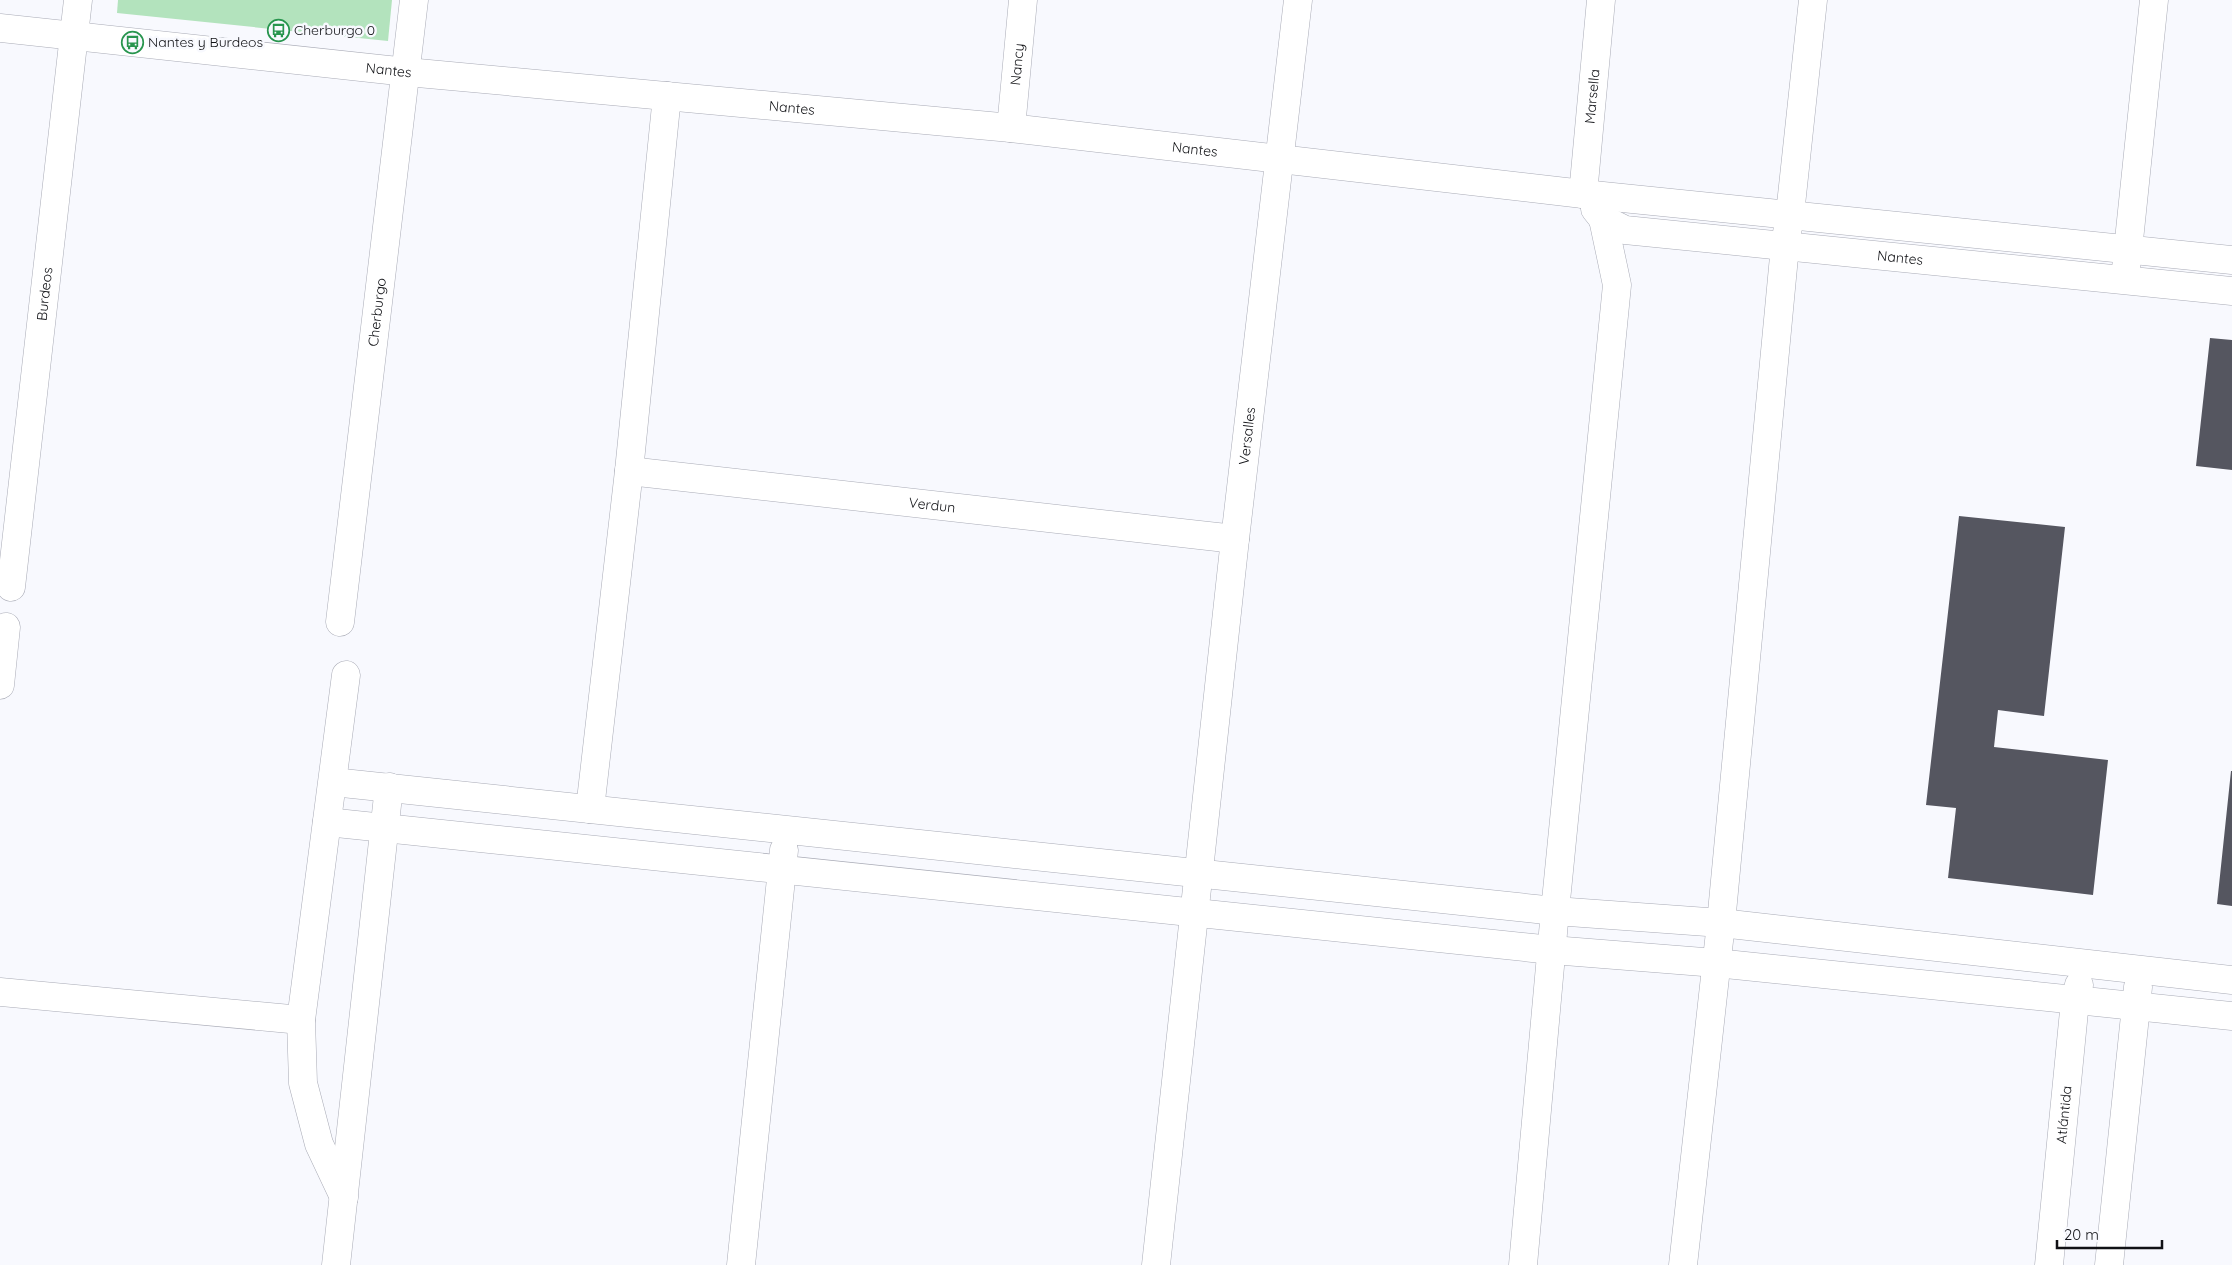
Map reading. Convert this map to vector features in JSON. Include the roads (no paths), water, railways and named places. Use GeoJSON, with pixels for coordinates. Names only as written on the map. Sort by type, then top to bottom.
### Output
{"type":"FeatureCollection","features":[{"type":"Feature","properties":{"kind":"street","name":"Burdeos"},"geometry":{"type":"LineString","coordinates":[[11,587],[78,0]]}},
{"type":"Feature","properties":{"kind":"street","name":"Cherburgo"},"geometry":{"type":"LineString","coordinates":[[340,622],[414,0]]}},
{"type":"Feature","properties":{"kind":"street","name":"Nancy"},"geometry":{"type":"LineString","coordinates":[[1011,128],[1023,0]]}},
{"type":"Feature","properties":{"kind":"street","name":"Versalles"},"geometry":{"type":"LineString","coordinates":[[1156,1265],[1235,539],[1281,159],[1298,0]]}},
{"type":"Feature","properties":{"kind":"street","name":"Marsella"},"geometry":{"type":"LineString","coordinates":[[1584,194],[1601,0]]}},
{"type":"Feature","properties":{"kind":"street"},"geometry":{"type":"LineString","coordinates":[[1683,1265],[1721,923],[1785,246],[1813,0]]}},
{"type":"Feature","properties":{"kind":"street"},"geometry":{"type":"LineString","coordinates":[[2124,280],[2154,0]]}},
{"type":"Feature","properties":{"kind":"street","name":"Nantes"},"geometry":{"type":"LineString","coordinates":[[0,28],[406,72],[1011,128],[1584,194],[2232,260]]}},
{"type":"Feature","properties":{"kind":"street"},"geometry":{"type":"LineString","coordinates":[[590,809],[629,471],[667,96]]}},
{"type":"Feature","properties":{"kind":"street","name":"Nantes"},"geometry":{"type":"LineString","coordinates":[[1584,194],[1603,219],[1625,230],[2232,291]]}},
{"type":"Feature","properties":{"kind":"street"},"geometry":{"type":"LineString","coordinates":[[1523,1265],[1555,911],[1618,285],[1603,219]]}},
{"type":"Feature","properties":{"kind":"street","name":"Verdun"},"geometry":{"type":"LineString","coordinates":[[629,471],[1235,539]]}},
{"type":"Feature","properties":{"kind":"street"},"geometry":{"type":"LineString","coordinates":[[0,686],[6,627]]}},
{"type":"Feature","properties":{"kind":"street"},"geometry":{"type":"LineString","coordinates":[[344,1197],[318,1144],[304,1083],[301,1020],[346,675]]}},
{"type":"Feature","properties":{"kind":"street"},"geometry":{"type":"LineString","coordinates":[[333,782],[787,832],[1555,911],[1721,923],[2232,980]]}},
{"type":"Feature","properties":{"kind":"street"},"geometry":{"type":"LineString","coordinates":[[336,1265],[389,787]]}},
{"type":"Feature","properties":{"kind":"street"},"geometry":{"type":"LineString","coordinates":[[328,822],[1552,950],[1716,963],[2232,1016]]}},
{"type":"Feature","properties":{"kind":"street"},"geometry":{"type":"LineString","coordinates":[[741,1265],[787,832]]}},
{"type":"Feature","properties":{"kind":"street","name":"Atlántida"},"geometry":{"type":"LineString","coordinates":[[2049,1265],[2075,1001],[2085,964]]}},
{"type":"Feature","properties":{"kind":"street"},"geometry":{"type":"LineString","coordinates":[[2110,1265],[2139,971]]}},
{"type":"Feature","properties":{"kind":"street"},"geometry":{"type":"LineString","coordinates":[[0,992],[301,1020]]}},
{"type":"Feature","properties":{"kind":"place","name":"Cherburgo 0"},"geometry":{"type":"Point","coordinates":[278,30]}},
{"type":"Feature","properties":{"kind":"place","name":"Nantes y Burdeos"},"geometry":{"type":"Point","coordinates":[132,42]}}]}
